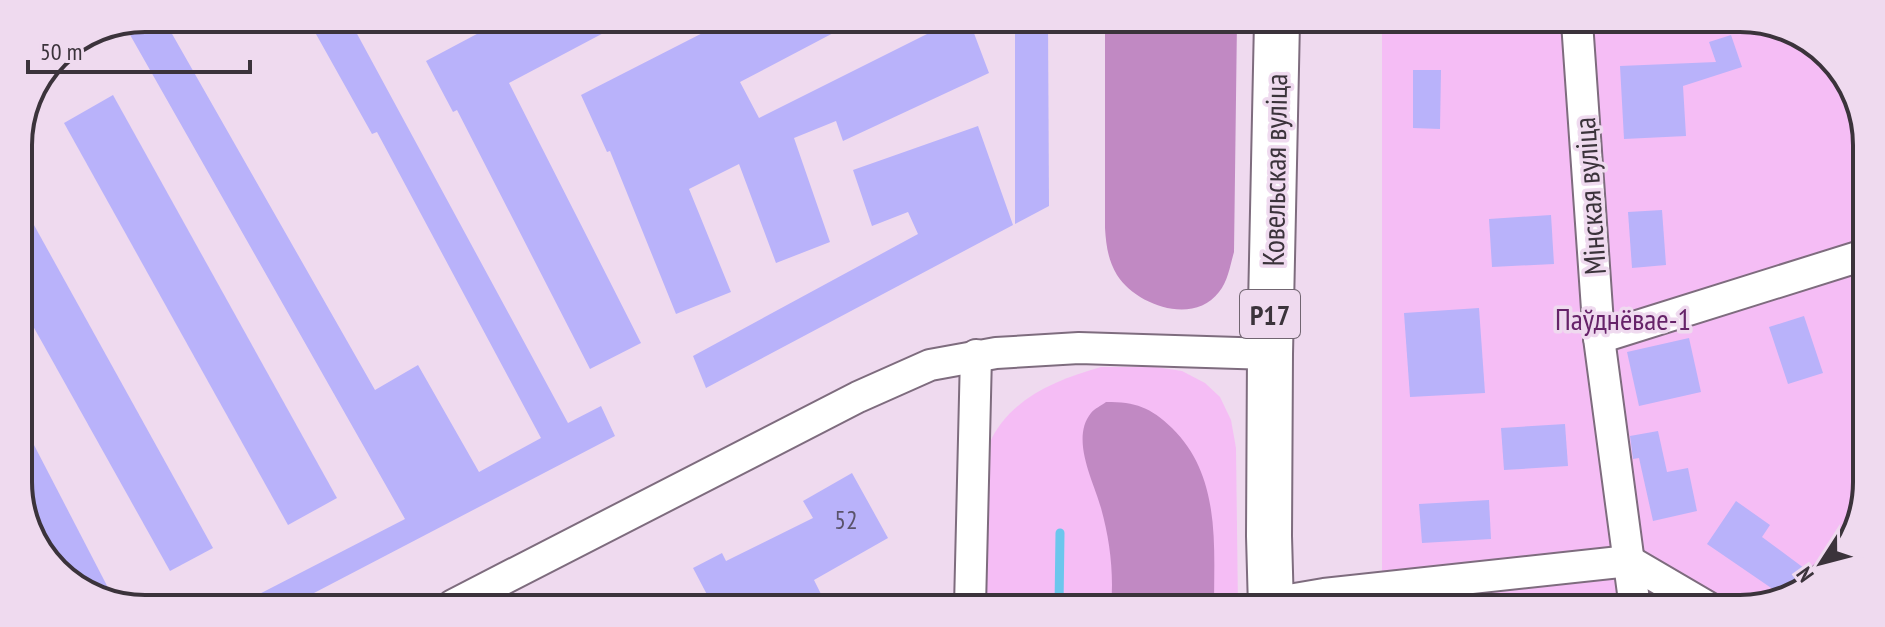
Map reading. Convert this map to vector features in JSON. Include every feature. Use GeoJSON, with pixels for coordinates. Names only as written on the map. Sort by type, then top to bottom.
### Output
{"type":"FeatureCollection","features":[{"type":"Feature","properties":{"kind":"highway","name":"Ковельская вуліца"},"geometry":{"type":"LineString","coordinates":[[1271,595],[1270,354],[1277,32]]}},
{"type":"Feature","properties":{"kind":"street","name":"Мінская вуліца"},"geometry":{"type":"LineString","coordinates":[[1578,32],[1599,338],[1633,595]]}},
{"type":"Feature","properties":{"kind":"street"},"geometry":{"type":"LineString","coordinates":[[1599,338],[1853,258]]}},
{"type":"Feature","properties":{"kind":"street"},"geometry":{"type":"LineString","coordinates":[[475,595],[884,384],[930,365],[976,355],[1079,348],[1270,354]]}},
{"type":"Feature","properties":{"kind":"street"},"geometry":{"type":"LineString","coordinates":[[970,595],[976,355]]}},
{"type":"Feature","properties":{"kind":"street"},"geometry":{"type":"LineString","coordinates":[[1416,595],[1629,561],[1687,595]]}},
{"type":"Feature","properties":{"kind":"green space","name":"Паўднёвае-1"},"geometry":{"type":"Polygon","coordinates":[[[1382,32],[1740,32],[1770,36],[1815,60],[1834,82],[1847,108],[1853,145],[1852,497],[1841,532],[1825,557],[1797,580],[1777,589],[1748,595],[1382,595],[1382,32]]]}},
{"type":"Feature","properties":{"kind":"green space"},"geometry":{"type":"Polygon","coordinates":[[[1101,367],[1156,367],[1182,371],[1205,383],[1220,397],[1231,420],[1236,448],[1238,595],[980,595],[989,444],[1008,415],[1021,403],[1067,378],[1101,367]]]}},
{"type":"Feature","properties":{"kind":"shaded area"},"geometry":{"type":"Polygon","coordinates":[[[1105,32],[1237,32],[1234,252],[1222,288],[1208,302],[1195,308],[1165,308],[1151,303],[1126,286],[1117,275],[1110,258],[1105,228],[1105,32]]]}},
{"type":"Feature","properties":{"kind":"shaded area"},"geometry":{"type":"Polygon","coordinates":[[[1106,402],[1142,407],[1172,428],[1188,447],[1207,489],[1214,536],[1214,595],[1111,595],[1109,545],[1083,448],[1085,423],[1106,402]]]}},
{"type":"Feature","properties":{"kind":"building"},"geometry":{"type":"Polygon","coordinates":[[[171,32],[375,390],[418,365],[479,472],[541,438],[377,132],[372,134],[315,32],[356,32],[568,423],[601,406],[615,436],[310,595],[257,595],[405,519],[129,33],[171,32]]]}},
{"type":"Feature","properties":{"kind":"building"},"geometry":{"type":"Polygon","coordinates":[[[481,32],[605,32],[509,83],[641,343],[590,369],[457,110],[453,112],[426,61],[481,32]]]}},
{"type":"Feature","properties":{"kind":"building"},"geometry":{"type":"Polygon","coordinates":[[[704,32],[835,32],[740,82],[759,118],[931,32],[974,32],[989,73],[843,141],[836,121],[794,138],[830,242],[776,263],[739,164],[689,189],[731,292],[676,314],[610,151],[607,152],[581,95],[704,32]]]}},
{"type":"Feature","properties":{"kind":"building"},"geometry":{"type":"Polygon","coordinates":[[[1015,32],[1048,32],[1049,206],[1015,224],[1015,32]]]}},
{"type":"Feature","properties":{"kind":"building"},"geometry":{"type":"Polygon","coordinates":[[[1731,35],[1742,67],[1683,86],[1686,136],[1624,139],[1620,66],[1716,62],[1709,42],[1731,35]]]}},
{"type":"Feature","properties":{"kind":"building"},"geometry":{"type":"Polygon","coordinates":[[[1413,70],[1441,70],[1440,129],[1413,128],[1413,70]]]}},
{"type":"Feature","properties":{"kind":"building"},"geometry":{"type":"Polygon","coordinates":[[[113,95],[337,498],[288,525],[64,123],[113,95]]]}},
{"type":"Feature","properties":{"kind":"building"},"geometry":{"type":"Polygon","coordinates":[[[978,126],[1013,225],[706,388],[693,356],[918,234],[908,212],[872,226],[853,170],[978,126]]]}},
{"type":"Feature","properties":{"kind":"building"},"geometry":{"type":"Polygon","coordinates":[[[1662,210],[1666,265],[1632,268],[1628,212],[1662,210]]]}},
{"type":"Feature","properties":{"kind":"building"},"geometry":{"type":"Polygon","coordinates":[[[1551,215],[1554,264],[1492,267],[1489,219],[1551,215]]]}},
{"type":"Feature","properties":{"kind":"building"},"geometry":{"type":"Polygon","coordinates":[[[32,221],[213,548],[170,571],[32,324],[32,221]]]}},
{"type":"Feature","properties":{"kind":"building"},"geometry":{"type":"Polygon","coordinates":[[[1479,308],[1485,393],[1410,397],[1404,313],[1479,308]]]}},
{"type":"Feature","properties":{"kind":"building"},"geometry":{"type":"Polygon","coordinates":[[[1804,316],[1823,373],[1788,384],[1769,327],[1804,316]]]}},
{"type":"Feature","properties":{"kind":"building"},"geometry":{"type":"Polygon","coordinates":[[[1689,338],[1701,392],[1639,406],[1627,352],[1689,338]]]}},
{"type":"Feature","properties":{"kind":"building"},"geometry":{"type":"Polygon","coordinates":[[[1565,424],[1568,466],[1504,470],[1501,428],[1565,424]]]}},
{"type":"Feature","properties":{"kind":"building"},"geometry":{"type":"Polygon","coordinates":[[[1658,431],[1667,472],[1688,468],[1697,511],[1653,521],[1639,458],[1633,459],[1630,436],[1658,431]]]}},
{"type":"Feature","properties":{"kind":"building"},"geometry":{"type":"Polygon","coordinates":[[[32,441],[108,588],[76,572],[60,557],[44,532],[34,504],[32,441]]]}},
{"type":"Feature","properties":{"kind":"building"},"geometry":{"type":"Polygon","coordinates":[[[852,473],[888,538],[814,580],[819,595],[707,595],[693,568],[722,553],[726,561],[813,518],[803,501],[852,473]]]}},
{"type":"Feature","properties":{"kind":"building"},"geometry":{"type":"Polygon","coordinates":[[[1489,500],[1491,539],[1422,543],[1419,504],[1489,500]]]}},
{"type":"Feature","properties":{"kind":"building"},"geometry":{"type":"Polygon","coordinates":[[[1736,501],[1770,525],[1762,537],[1809,572],[1774,590],[1707,544],[1736,501]]]}},
{"type":"Feature","properties":{"kind":"waterway"},"geometry":{"type":"LineString","coordinates":[[1059,595],[1060,533]]}}]}
